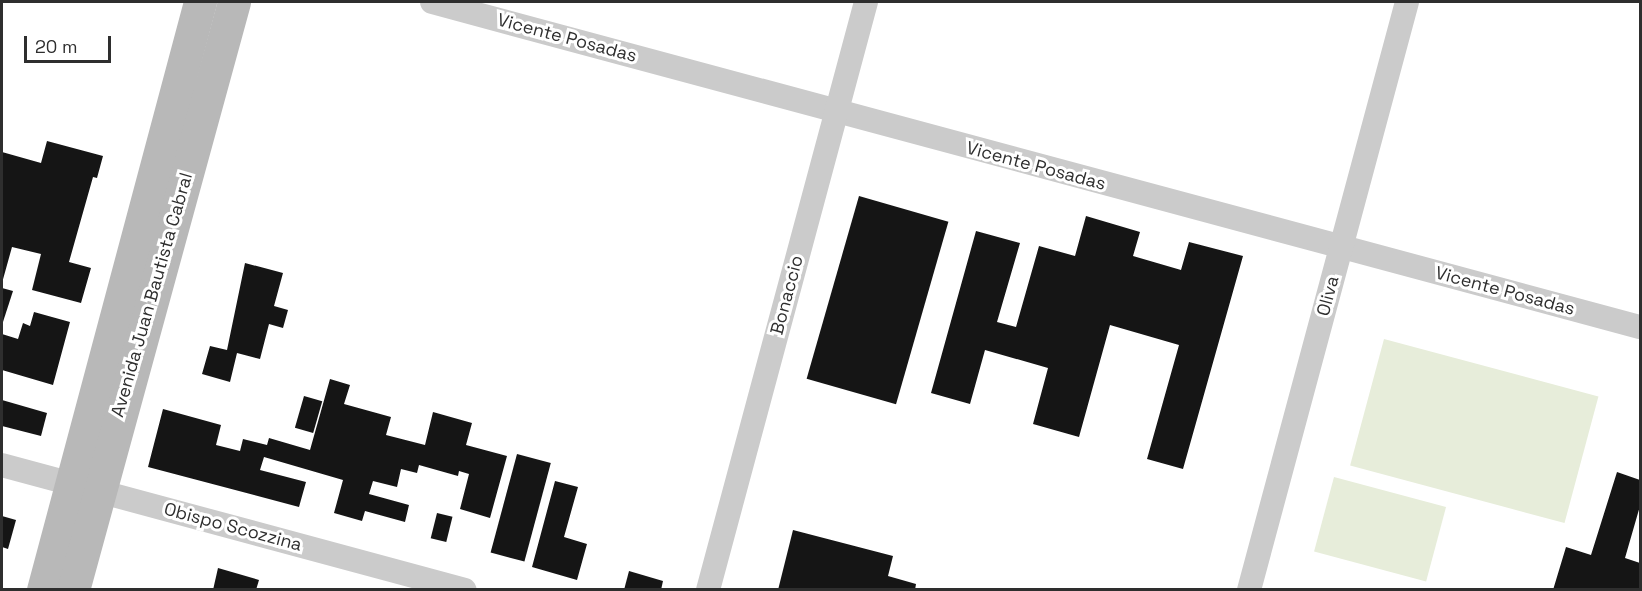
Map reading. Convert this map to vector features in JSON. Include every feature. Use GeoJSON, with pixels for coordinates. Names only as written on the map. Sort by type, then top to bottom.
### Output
{"type":"FeatureCollection","features":[{"type":"Feature","properties":{"kind":"main road","name":"Avenida Juan Bautista Cabral"},"geometry":{"type":"LineString","coordinates":[[73,590],[84,488],[200,2]]}},
{"type":"Feature","properties":{"kind":"main road","name":"Avenida Juan Bautista Cabral"},"geometry":{"type":"LineString","coordinates":[[44,590],[84,488],[234,2]]}},
{"type":"Feature","properties":{"kind":"street","name":"Vicente Posadas"},"geometry":{"type":"LineString","coordinates":[[432,2],[1641,327]]}},
{"type":"Feature","properties":{"kind":"street","name":"Bonaccio"},"geometry":{"type":"LineString","coordinates":[[708,590],[866,2]]}},
{"type":"Feature","properties":{"kind":"street","name":"Oliva"},"geometry":{"type":"LineString","coordinates":[[1249,590],[1407,2]]}},
{"type":"Feature","properties":{"kind":"street","name":"Obispo Scozzina"},"geometry":{"type":"LineString","coordinates":[[2,465],[464,590]]}},
{"type":"Feature","properties":{"kind":"green space"},"geometry":{"type":"Polygon","coordinates":[[[1384,339],[1598,396],[1565,523],[1350,466],[1384,339]]]}},
{"type":"Feature","properties":{"kind":"green space"},"geometry":{"type":"Polygon","coordinates":[[[1334,477],[1446,507],[1426,581],[1314,551],[1334,477]]]}},
{"type":"Feature","properties":{"kind":"building"},"geometry":{"type":"Polygon","coordinates":[[[47,141],[103,156],[97,178],[93,177],[69,262],[91,268],[81,303],[32,290],[41,254],[12,247],[2,283],[2,152],[41,163],[47,141]]]}},
{"type":"Feature","properties":{"kind":"building"},"geometry":{"type":"Polygon","coordinates":[[[859,196],[948,222],[896,404],[807,379],[859,196]]]}},
{"type":"Feature","properties":{"kind":"building"},"geometry":{"type":"Polygon","coordinates":[[[1086,216],[1140,232],[1133,256],[1181,270],[1189,242],[1243,256],[1183,469],[1147,459],[1179,345],[1110,325],[1079,437],[1033,424],[1048,368],[985,350],[970,404],[931,393],[976,231],[1020,243],[997,322],[1016,327],[1039,246],[1075,256],[1086,216]]]}},
{"type":"Feature","properties":{"kind":"building"},"geometry":{"type":"Polygon","coordinates":[[[245,263],[283,273],[274,306],[288,310],[283,328],[269,324],[260,359],[237,353],[230,382],[202,374],[210,346],[227,350],[245,263]]]}},
{"type":"Feature","properties":{"kind":"building"},"geometry":{"type":"Polygon","coordinates":[[[2,288],[13,291],[2,325],[2,288]]]}},
{"type":"Feature","properties":{"kind":"building"},"geometry":{"type":"Polygon","coordinates":[[[34,312],[70,322],[53,385],[2,370],[2,334],[18,339],[23,323],[30,326],[34,312]]]}},
{"type":"Feature","properties":{"kind":"building"},"geometry":{"type":"Polygon","coordinates":[[[330,379],[350,385],[344,404],[391,417],[386,435],[425,445],[433,412],[472,423],[466,445],[507,456],[490,518],[460,509],[469,474],[459,471],[458,476],[419,465],[417,473],[401,469],[397,487],[373,481],[369,494],[409,505],[405,522],[365,511],[362,521],[334,513],[343,480],[264,457],[260,470],[306,482],[299,507],[148,467],[163,409],[221,425],[216,445],[240,451],[243,439],[267,445],[269,438],[310,450],[330,379]]]}},
{"type":"Feature","properties":{"kind":"building"},"geometry":{"type":"Polygon","coordinates":[[[304,396],[322,401],[313,433],[295,428],[304,396]]]}},
{"type":"Feature","properties":{"kind":"building"},"geometry":{"type":"Polygon","coordinates":[[[2,400],[47,413],[41,436],[2,426],[2,400]]]}},
{"type":"Feature","properties":{"kind":"building"},"geometry":{"type":"Polygon","coordinates":[[[517,454],[551,463],[524,562],[491,553],[517,454]]]}},
{"type":"Feature","properties":{"kind":"building"},"geometry":{"type":"Polygon","coordinates":[[[1617,472],[1640,480],[1640,506],[1625,558],[1640,563],[1640,590],[1553,590],[1566,547],[1591,555],[1617,472]]]}},
{"type":"Feature","properties":{"kind":"building"},"geometry":{"type":"Polygon","coordinates":[[[555,481],[578,487],[564,537],[587,544],[577,580],[532,567],[555,481]]]}},
{"type":"Feature","properties":{"kind":"building"},"geometry":{"type":"Polygon","coordinates":[[[437,513],[453,517],[446,542],[431,538],[437,513]]]}},
{"type":"Feature","properties":{"kind":"building"},"geometry":{"type":"Polygon","coordinates":[[[2,516],[16,520],[8,549],[2,547],[2,516]]]}},
{"type":"Feature","properties":{"kind":"building"},"geometry":{"type":"Polygon","coordinates":[[[793,530],[893,556],[888,576],[916,584],[915,590],[778,590],[793,530]]]}},
{"type":"Feature","properties":{"kind":"building"},"geometry":{"type":"Polygon","coordinates":[[[218,568],[259,580],[256,590],[213,590],[218,568]]]}},
{"type":"Feature","properties":{"kind":"building"},"geometry":{"type":"Polygon","coordinates":[[[629,571],[663,581],[661,590],[624,590],[629,571]]]}}]}
